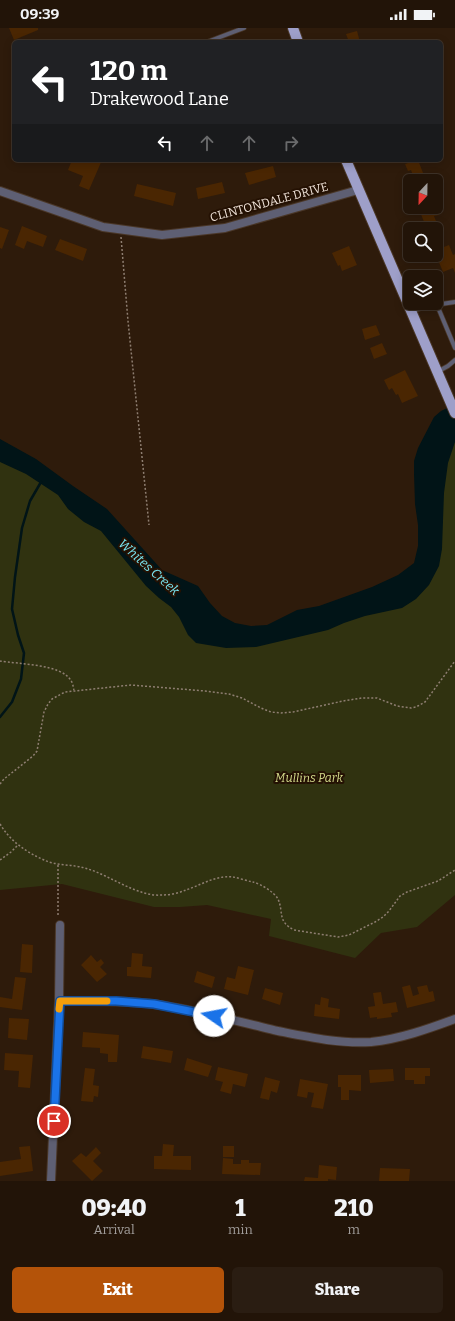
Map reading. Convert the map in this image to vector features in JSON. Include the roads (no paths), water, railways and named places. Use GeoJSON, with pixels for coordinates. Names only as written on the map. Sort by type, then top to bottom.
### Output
{"type":"FeatureCollection","features":[{"type":"Feature","properties":{"kind":"main road"},"geometry":{"type":"LineString","coordinates":[[293,28],[297,40]]}},
{"type":"Feature","properties":{"kind":"main road"},"geometry":{"type":"LineString","coordinates":[[347,162],[455,413]]}},
{"type":"Feature","properties":{"kind":"street","name":"CLINTONDALE DRIVE"},"geometry":{"type":"LineString","coordinates":[[0,191],[103,227],[162,235],[225,228],[358,190]]}},
{"type":"Feature","properties":{"kind":"street"},"geometry":{"type":"LineString","coordinates":[[51,1181],[60,1001],[60,925]]}},
{"type":"Feature","properties":{"kind":"street"},"geometry":{"type":"LineString","coordinates":[[60,1001],[116,1001],[154,1004],[199,1012],[303,1036],[335,1041],[370,1042],[395,1038],[425,1030],[455,1018]]}},
{"type":"Feature","properties":{"kind":"lane"},"geometry":{"type":"LineString","coordinates":[[212,40],[244,28]]}},
{"type":"Feature","properties":{"kind":"lane"},"geometry":{"type":"LineString","coordinates":[[443,304],[455,302]]}},
{"type":"Feature","properties":{"kind":"lane"},"geometry":{"type":"LineString","coordinates":[[411,311],[415,310]]}},
{"type":"Feature","properties":{"kind":"lane"},"geometry":{"type":"LineString","coordinates":[[439,310],[455,348]]}},
{"type":"Feature","properties":{"kind":"lane"},"geometry":{"type":"LineString","coordinates":[[437,372],[455,360]]}},
{"type":"Feature","properties":{"kind":"water","name":"Whites Creek"},"geometry":{"type":"Polygon","coordinates":[[[455,404],[455,442],[448,463],[444,493],[442,549],[439,566],[429,585],[416,599],[402,608],[365,616],[328,630],[256,647],[226,648],[196,643],[188,635],[179,617],[171,607],[146,586],[101,531],[84,522],[68,509],[58,495],[26,474],[0,462],[0,439],[36,459],[107,509],[162,570],[198,586],[210,603],[222,616],[235,623],[251,626],[267,625],[297,610],[319,606],[372,587],[398,575],[414,563],[418,546],[418,525],[415,504],[414,461],[418,448],[434,417],[441,411],[455,404]]]}},
{"type":"Feature","properties":{"kind":"waterway"},"geometry":{"type":"LineString","coordinates":[[0,717],[12,702],[21,679],[24,653],[12,609],[15,577],[22,528],[30,501],[41,482]]}},
{"type":"Feature","properties":{"kind":"park label","name":"Mullins Park"},"geometry":{"type":"Point","coordinates":[309,778]}}]}
